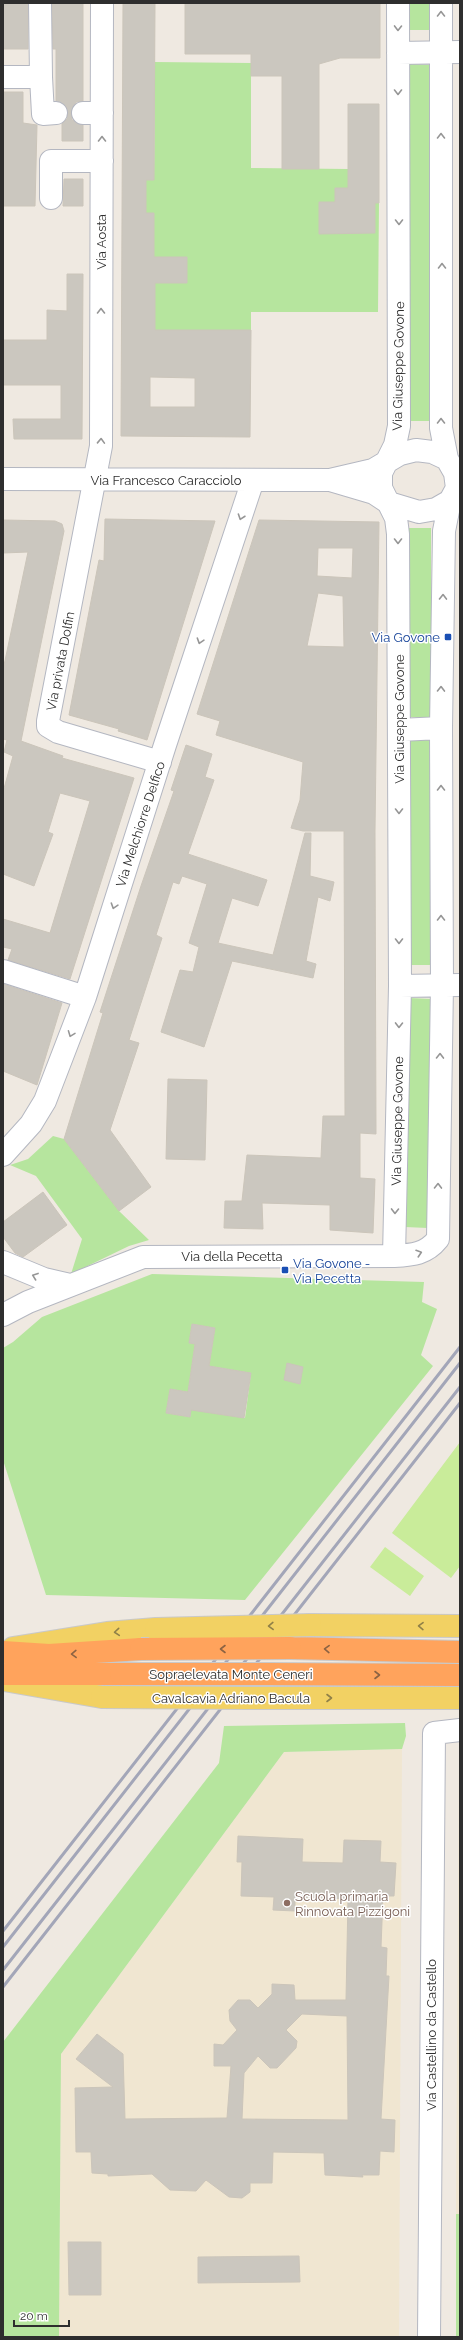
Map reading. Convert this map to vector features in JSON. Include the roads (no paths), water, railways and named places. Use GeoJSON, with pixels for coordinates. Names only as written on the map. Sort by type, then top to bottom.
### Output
{"type":"FeatureCollection","features":[{"type":"Feature","properties":{"kind":"highway"},"geometry":{"type":"LineString","coordinates":[[3,1652],[49,1654],[141,1649],[290,1648],[408,1652],[460,1652]]}},
{"type":"Feature","properties":{"kind":"highway","name":"Sopraelevata Monte Ceneri"},"geometry":{"type":"LineString","coordinates":[[3,1674],[460,1675]]}},
{"type":"Feature","properties":{"kind":"main road"},"geometry":{"type":"LineString","coordinates":[[3,1649],[107,1633],[156,1629],[310,1625],[460,1626]]}},
{"type":"Feature","properties":{"kind":"main road","name":"Cavalcavia Adriano Bacula"},"geometry":{"type":"LineString","coordinates":[[3,1680],[102,1697],[460,1698]]}},
{"type":"Feature","properties":{"kind":"street"},"geometry":{"type":"LineString","coordinates":[[40,3],[43,114],[56,113]]}},
{"type":"Feature","properties":{"kind":"street","name":"Via Aosta"},"geometry":{"type":"LineString","coordinates":[[95,480],[101,446],[102,161],[92,113],[102,3]]}},
{"type":"Feature","properties":{"kind":"street","name":"Via Giuseppe Govone"},"geometry":{"type":"LineString","coordinates":[[394,1256],[400,986],[398,534],[396,518],[381,488],[381,473],[395,446],[399,426],[398,3]]}},
{"type":"Feature","properties":{"kind":"street"},"geometry":{"type":"LineString","coordinates":[[400,986],[451,985],[440,728],[444,531],[457,488],[453,464],[441,428],[451,305],[450,52],[441,3]]}},
{"type":"Feature","properties":{"kind":"street"},"geometry":{"type":"LineString","coordinates":[[398,53],[450,52]]}},
{"type":"Feature","properties":{"kind":"street"},"geometry":{"type":"LineString","coordinates":[[3,77],[41,77]]}},
{"type":"Feature","properties":{"kind":"street"},"geometry":{"type":"LineString","coordinates":[[51,198],[51,161],[102,161]]}},
{"type":"Feature","properties":{"kind":"street"},"geometry":{"type":"LineString","coordinates":[[386,461],[400,454],[416,450],[432,452],[453,464]]}},
{"type":"Feature","properties":{"kind":"street","name":"Via Francesco Caracciolo"},"geometry":{"type":"LineString","coordinates":[[3,479],[330,480],[373,470],[386,461]]}},
{"type":"Feature","properties":{"kind":"street","name":"Via privata Dolfin"},"geometry":{"type":"LineString","coordinates":[[95,480],[48,716],[48,726],[58,732],[160,762]]}},
{"type":"Feature","properties":{"kind":"street","name":"Via Melchiorre Delfico"},"geometry":{"type":"LineString","coordinates":[[3,1155],[31,1124],[45,1101],[85,997],[160,762],[253,480]]}},
{"type":"Feature","properties":{"kind":"street","name":"Via Francesco Caracciolo"},"geometry":{"type":"LineString","coordinates":[[330,480],[374,493],[389,503]]}},
{"type":"Feature","properties":{"kind":"street"},"geometry":{"type":"LineString","coordinates":[[389,503],[419,512],[436,509],[455,498]]}},
{"type":"Feature","properties":{"kind":"street"},"geometry":{"type":"LineString","coordinates":[[399,730],[440,728]]}},
{"type":"Feature","properties":{"kind":"street"},"geometry":{"type":"LineString","coordinates":[[3,971],[85,997]]}},
{"type":"Feature","properties":{"kind":"street","name":"Via della Pecetta"},"geometry":{"type":"LineString","coordinates":[[3,1314],[28,1302],[126,1262],[143,1257],[394,1256],[418,1254],[432,1247],[438,1239],[451,985]]}},
{"type":"Feature","properties":{"kind":"street"},"geometry":{"type":"LineString","coordinates":[[3,1262],[44,1280],[70,1285]]}},
{"type":"Feature","properties":{"kind":"street","name":"Via della Pecetta"},"geometry":{"type":"LineString","coordinates":[[3,1301],[28,1302]]}},
{"type":"Feature","properties":{"kind":"street","name":"Via Castellino da Castello"},"geometry":{"type":"LineString","coordinates":[[429,2337],[434,1733],[460,1730]]}},
{"type":"Feature","properties":{"kind":"railway"},"geometry":{"type":"LineString","coordinates":[[3,1931],[460,1347]]}},
{"type":"Feature","properties":{"kind":"railway"},"geometry":{"type":"LineString","coordinates":[[3,1947],[460,1363]]}},
{"type":"Feature","properties":{"kind":"railway"},"geometry":{"type":"LineString","coordinates":[[3,1970],[460,1387]]}},
{"type":"Feature","properties":{"kind":"railway"},"geometry":{"type":"LineString","coordinates":[[3,1987],[460,1403]]}},
{"type":"Feature","properties":{"kind":"place","name":"Via Govone"},"geometry":{"type":"Point","coordinates":[448,637]}},
{"type":"Feature","properties":{"kind":"place","name":"Via Govone - Via Pecetta"},"geometry":{"type":"Point","coordinates":[285,1270]}},
{"type":"Feature","properties":{"kind":"place","name":"Scuola primaria Rinnovata Pizzigoni"},"geometry":{"type":"Point","coordinates":[287,1903]}}]}
